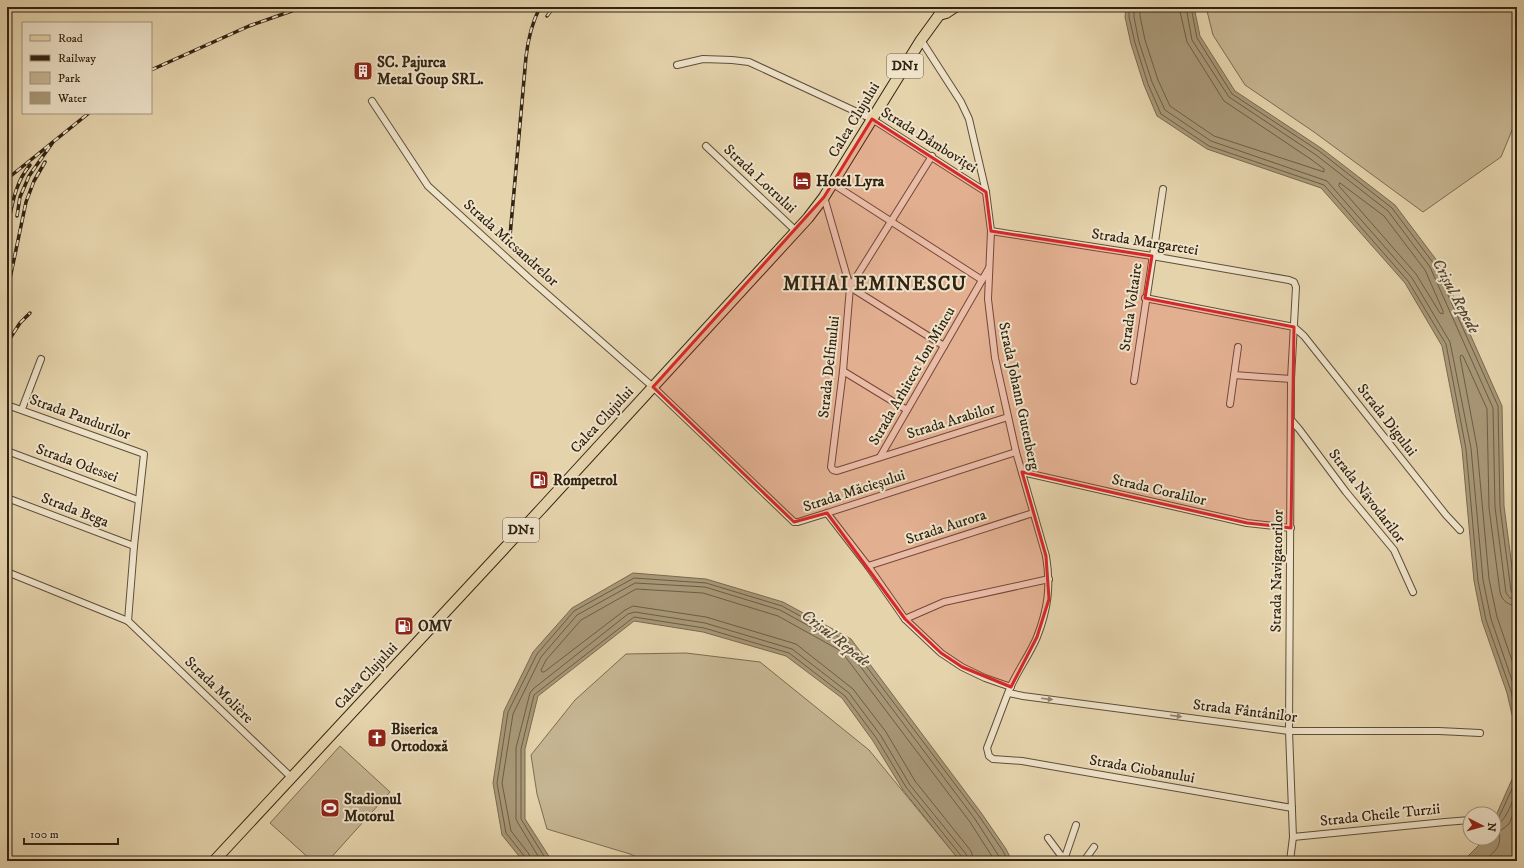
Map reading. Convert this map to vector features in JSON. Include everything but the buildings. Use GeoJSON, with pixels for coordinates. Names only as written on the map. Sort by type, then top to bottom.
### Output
{"type":"FeatureCollection","features":[{"type":"Feature","properties":{"kind":"main road","name":"DN1"},"geometry":{"type":"LineString","coordinates":[[942,10],[946,13],[955,7]]}},
{"type":"Feature","properties":{"kind":"main road","name":"Calea Clujului"},"geometry":{"type":"LineString","coordinates":[[214,861],[796,231],[833,184],[921,40],[942,10]]}},
{"type":"Feature","properties":{"kind":"street","name":"Strada Johann Gutenberg"},"geometry":{"type":"LineString","coordinates":[[921,40],[961,102],[969,119],[986,192],[991,232],[988,299],[995,358],[1016,452],[1046,556],[1049,579],[1048,599],[1037,637],[1010,690],[987,748],[989,756]]}},
{"type":"Feature","properties":{"kind":"street","name":"Strada Dâmboviței"},"geometry":{"type":"LineString","coordinates":[[677,65],[703,59],[749,62],[872,119],[986,192]]}},
{"type":"Feature","properties":{"kind":"street","name":"Strada Micsandrelor"},"geometry":{"type":"LineString","coordinates":[[372,101],[428,186],[531,280],[653,386]]}},
{"type":"Feature","properties":{"kind":"street","name":"Strada Lotrului"},"geometry":{"type":"LineString","coordinates":[[706,146],[796,231]]}},
{"type":"Feature","properties":{"kind":"street"},"geometry":{"type":"LineString","coordinates":[[932,156],[850,287],[944,346]]}},
{"type":"Feature","properties":{"kind":"street"},"geometry":{"type":"LineString","coordinates":[[833,184],[982,280]]}},
{"type":"Feature","properties":{"kind":"street","name":"Strada Voltaire"},"geometry":{"type":"LineString","coordinates":[[1134,381],[1145,298],[1163,188]]}},
{"type":"Feature","properties":{"kind":"street","name":"Strada Delfinului"},"geometry":{"type":"LineString","coordinates":[[824,197],[850,287],[843,371],[831,467],[833,470]]}},
{"type":"Feature","properties":{"kind":"street","name":"Strada Margaretei"},"geometry":{"type":"LineString","coordinates":[[991,232],[1152,256],[1294,282]]}},
{"type":"Feature","properties":{"kind":"street","name":"Strada Arhitect Ion Mincu"},"geometry":{"type":"LineString","coordinates":[[880,457],[990,266]]}},
{"type":"Feature","properties":{"kind":"street","name":"Strada Navigatorilor"},"geometry":{"type":"LineString","coordinates":[[1290,861],[1293,836],[1289,731],[1292,421],[1291,379],[1296,287],[1294,282]]}},
{"type":"Feature","properties":{"kind":"street"},"geometry":{"type":"LineString","coordinates":[[1145,298],[1294,327]]}},
{"type":"Feature","properties":{"kind":"street","name":"Strada Digului"},"geometry":{"type":"LineString","coordinates":[[1294,327],[1304,336],[1446,515],[1460,530]]}},
{"type":"Feature","properties":{"kind":"street"},"geometry":{"type":"LineString","coordinates":[[1230,404],[1238,347]]}},
{"type":"Feature","properties":{"kind":"street"},"geometry":{"type":"LineString","coordinates":[[22,409],[41,359]]}},
{"type":"Feature","properties":{"kind":"street"},"geometry":{"type":"LineString","coordinates":[[843,371],[907,410]]}},
{"type":"Feature","properties":{"kind":"street"},"geometry":{"type":"LineString","coordinates":[[1234,375],[1291,379]]}},
{"type":"Feature","properties":{"kind":"street","name":"Strada Măcieșului"},"geometry":{"type":"LineString","coordinates":[[653,386],[794,522],[827,514],[1016,452]]}},
{"type":"Feature","properties":{"kind":"street","name":"Strada Pandurilor"},"geometry":{"type":"LineString","coordinates":[[7,405],[22,409],[144,454],[138,500]]}},
{"type":"Feature","properties":{"kind":"street","name":"Strada Arabilor"},"geometry":{"type":"LineString","coordinates":[[833,470],[837,471],[1008,417]]}},
{"type":"Feature","properties":{"kind":"street","name":"Strada Năvodarilor"},"geometry":{"type":"LineString","coordinates":[[1292,421],[1346,492],[1394,550],[1413,592]]}},
{"type":"Feature","properties":{"kind":"street","name":"Strada Odessei"},"geometry":{"type":"LineString","coordinates":[[7,451],[138,500]]}},
{"type":"Feature","properties":{"kind":"street","name":"Strada Coralilor"},"geometry":{"type":"LineString","coordinates":[[1022,472],[1247,523],[1291,528]]}},
{"type":"Feature","properties":{"kind":"street","name":"Strada Bega"},"geometry":{"type":"LineString","coordinates":[[7,498],[134,546]]}},
{"type":"Feature","properties":{"kind":"street"},"geometry":{"type":"LineString","coordinates":[[128,621],[138,500]]}},
{"type":"Feature","properties":{"kind":"street","name":"Strada Aurora"},"geometry":{"type":"LineString","coordinates":[[868,566],[1033,513]]}},
{"type":"Feature","properties":{"kind":"street","name":"Strada Fântânilor"},"geometry":{"type":"LineString","coordinates":[[827,514],[868,566],[905,619],[941,653],[968,670],[1023,696],[1289,731],[1431,731],[1480,733]]}},
{"type":"Feature","properties":{"kind":"street","name":"Strada Molière"},"geometry":{"type":"LineString","coordinates":[[7,572],[128,621],[292,778]]}},
{"type":"Feature","properties":{"kind":"street"},"geometry":{"type":"LineString","coordinates":[[905,619],[944,602],[1049,579]]}},
{"type":"Feature","properties":{"kind":"street","name":"Strada Ciobanului"},"geometry":{"type":"LineString","coordinates":[[989,756],[993,759],[1022,761],[1292,808]]}},
{"type":"Feature","properties":{"kind":"street","name":"Strada Cheile Turzii"},"geometry":{"type":"LineString","coordinates":[[1293,836],[1462,821]]}},
{"type":"Feature","properties":{"kind":"street"},"geometry":{"type":"LineString","coordinates":[[1064,860],[1076,825]]}},
{"type":"Feature","properties":{"kind":"street"},"geometry":{"type":"LineString","coordinates":[[1048,838],[1064,860]]}},
{"type":"Feature","properties":{"kind":"street"},"geometry":{"type":"LineString","coordinates":[[1084,861],[1094,847]]}},
{"type":"Feature","properties":{"kind":"highlighted area"},"geometry":{"type":"Polygon","coordinates":[[[872,119],[986,192],[991,231],[1152,256],[1145,298],[1294,327],[1291,528],[1247,523],[1022,472],[1046,556],[1049,599],[1037,637],[1011,687],[962,667],[941,653],[905,619],[827,513],[794,522],[653,387],[824,197],[872,119]]]}},
{"type":"Feature","properties":{"kind":"green space"},"geometry":{"type":"Polygon","coordinates":[[[1206,7],[1517,7],[1517,118],[1501,157],[1423,212],[1314,132],[1245,85],[1213,35],[1206,7]]]}},
{"type":"Feature","properties":{"kind":"green space"},"geometry":{"type":"Polygon","coordinates":[[[686,653],[760,662],[869,750],[960,861],[645,861],[630,854],[547,829],[537,794],[531,755],[575,700],[626,654],[686,653]]]}},
{"type":"Feature","properties":{"kind":"green space","name":"Stadionul Motorul"},"geometry":{"type":"Polygon","coordinates":[[[340,746],[390,792],[328,861],[312,861],[270,823],[340,746]]]}},
{"type":"Feature","properties":{"kind":"water"},"geometry":{"type":"Polygon","coordinates":[[[1126,7],[1194,7],[1200,36],[1235,91],[1321,148],[1395,205],[1438,262],[1502,406],[1504,506],[1517,605],[1517,736],[1507,693],[1482,621],[1474,581],[1462,449],[1442,346],[1405,283],[1321,188],[1207,149],[1157,116],[1144,85],[1131,44],[1125,17],[1126,7]]]}},
{"type":"Feature","properties":{"kind":"water","name":"Crișul Repede"},"geometry":{"type":"Polygon","coordinates":[[[633,573],[706,579],[783,602],[851,639],[982,814],[1006,849],[1012,861],[960,861],[903,790],[873,741],[842,698],[786,656],[703,632],[634,621],[538,696],[525,749],[525,819],[552,861],[523,861],[502,835],[493,783],[504,711],[533,652],[572,608],[633,573]]]}},
{"type":"Feature","properties":{"kind":"water"},"geometry":{"type":"Polygon","coordinates":[[[1517,768],[1517,861],[1463,861],[1478,846],[1502,846],[1502,806],[1500,806],[1517,768]]]}},
{"type":"Feature","properties":{"kind":"railway"},"geometry":{"type":"LineString","coordinates":[[152,70],[249,26],[303,7]]}},
{"type":"Feature","properties":{"kind":"railway"},"geometry":{"type":"LineString","coordinates":[[510,236],[527,50],[529,37],[540,7]]}},
{"type":"Feature","properties":{"kind":"railway"},"geometry":{"type":"LineString","coordinates":[[547,16],[554,7]]}},
{"type":"Feature","properties":{"kind":"railway"},"geometry":{"type":"LineString","coordinates":[[7,179],[88,114]]}},
{"type":"Feature","properties":{"kind":"railway"},"geometry":{"type":"LineString","coordinates":[[17,216],[20,197],[29,176],[53,142]]}},
{"type":"Feature","properties":{"kind":"railway"},"geometry":{"type":"LineString","coordinates":[[7,293],[26,202],[34,181],[45,162]]}},
{"type":"Feature","properties":{"kind":"railway"},"geometry":{"type":"LineString","coordinates":[[7,230],[17,188],[20,180],[30,165]]}},
{"type":"Feature","properties":{"kind":"railway"},"geometry":{"type":"LineString","coordinates":[[7,343],[20,323],[30,313]]}},
{"type":"Feature","properties":{"kind":"place","name":"SC. Pajurca Metal Goup SRL."},"geometry":{"type":"Point","coordinates":[363,71]}},
{"type":"Feature","properties":{"kind":"place","name":"Hotel Lyra"},"geometry":{"type":"Point","coordinates":[802,181]}},
{"type":"Feature","properties":{"kind":"place","name":"Rompetrol"},"geometry":{"type":"Point","coordinates":[539,480]}},
{"type":"Feature","properties":{"kind":"place","name":"OMV"},"geometry":{"type":"Point","coordinates":[404,626]}},
{"type":"Feature","properties":{"kind":"place","name":"Biserica Ortodoxă"},"geometry":{"type":"Point","coordinates":[377,738]}},
{"type":"Feature","properties":{"kind":"place","name":"Stadionul Motorul"},"geometry":{"type":"Point","coordinates":[330,808]}},
{"type":"Feature","properties":{"kind":"district","name":"MIHAI EMINESCU"},"geometry":{"type":"Point","coordinates":[875,284]}}]}
